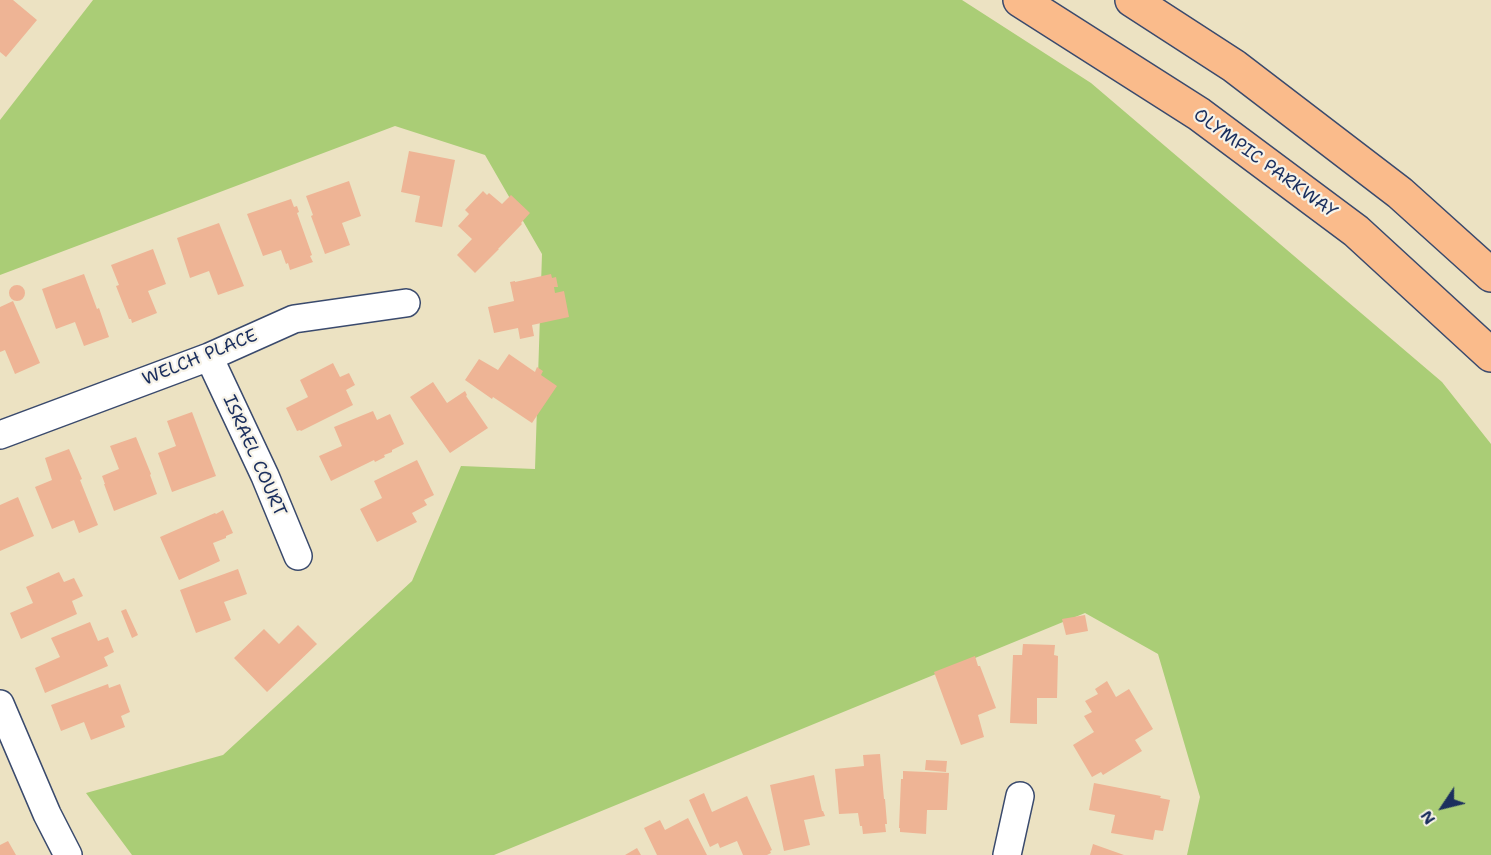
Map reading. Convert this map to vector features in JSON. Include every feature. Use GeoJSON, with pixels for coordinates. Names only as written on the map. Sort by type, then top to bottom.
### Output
{"type":"FeatureCollection","features":[{"type":"Feature","properties":{"kind":"main road"},"geometry":{"type":"LineString","coordinates":[[1132,0],[1234,66],[1262,87],[1400,193],[1491,275]]}},
{"type":"Feature","properties":{"kind":"main road","name":"OLYMPIC PARKWAY"},"geometry":{"type":"LineString","coordinates":[[1028,2],[1199,114],[1356,231],[1491,355]]}},
{"type":"Feature","properties":{"kind":"street","name":"WELCH PLACE"},"geometry":{"type":"LineString","coordinates":[[0,435],[209,357],[294,319],[405,303]]}},
{"type":"Feature","properties":{"kind":"street","name":"ISRAEL COURT"},"geometry":{"type":"LineString","coordinates":[[209,357],[265,476],[298,556]]}},
{"type":"Feature","properties":{"kind":"street"},"geometry":{"type":"LineString","coordinates":[[0,704],[47,814],[68,855]]}},
{"type":"Feature","properties":{"kind":"street"},"geometry":{"type":"LineString","coordinates":[[1007,855],[1020,796]]}},
{"type":"Feature","properties":{"kind":"green space"},"geometry":{"type":"Polygon","coordinates":[[[93,0],[962,0],[1091,83],[1442,382],[1491,444],[1491,855],[1187,855],[1200,797],[1158,654],[1085,613],[494,855],[132,855],[86,793],[223,755],[412,581],[461,466],[535,469],[542,254],[485,155],[395,126],[0,275],[0,120],[93,0]]]}},
{"type":"Feature","properties":{"kind":"building"},"geometry":{"type":"Polygon","coordinates":[[[0,0],[13,0],[37,20],[6,57],[0,52],[0,0]]]}},
{"type":"Feature","properties":{"kind":"building"},"geometry":{"type":"Polygon","coordinates":[[[409,151],[455,160],[442,227],[415,222],[420,196],[401,192],[409,151]]]}},
{"type":"Feature","properties":{"kind":"building"},"geometry":{"type":"Polygon","coordinates":[[[349,181],[361,216],[342,223],[350,245],[325,254],[306,196],[349,181]]]}},
{"type":"Feature","properties":{"kind":"building"},"geometry":{"type":"Polygon","coordinates":[[[483,191],[502,204],[511,195],[530,213],[475,273],[457,255],[472,239],[458,226],[469,214],[465,210],[483,191]]]}},
{"type":"Feature","properties":{"kind":"building"},"geometry":{"type":"Polygon","coordinates":[[[291,199],[294,207],[297,206],[299,212],[297,213],[313,262],[290,270],[281,250],[263,256],[247,214],[291,199]]]}},
{"type":"Feature","properties":{"kind":"building"},"geometry":{"type":"Polygon","coordinates":[[[219,223],[244,286],[218,295],[209,271],[190,278],[177,238],[219,223]]]}},
{"type":"Feature","properties":{"kind":"building"},"geometry":{"type":"Polygon","coordinates":[[[153,249],[166,284],[148,291],[157,313],[132,323],[116,286],[119,285],[111,265],[153,249]]]}},
{"type":"Feature","properties":{"kind":"building"},"geometry":{"type":"Polygon","coordinates":[[[84,274],[109,337],[84,346],[75,322],[56,329],[42,289],[84,274]]]}},
{"type":"Feature","properties":{"kind":"building"},"geometry":{"type":"Polygon","coordinates":[[[551,274],[552,278],[556,277],[558,287],[554,287],[555,293],[564,291],[569,317],[532,325],[534,336],[520,339],[518,328],[494,333],[488,307],[514,301],[510,282],[551,274]]]}},
{"type":"Feature","properties":{"kind":"building"},"geometry":{"type":"Polygon","coordinates":[[[17,285],[23,287],[25,293],[23,299],[17,301],[11,299],[9,293],[11,287],[17,285]]]}},
{"type":"Feature","properties":{"kind":"building"},"geometry":{"type":"Polygon","coordinates":[[[13,301],[40,363],[15,374],[5,350],[0,352],[0,307],[13,301]]]}},
{"type":"Feature","properties":{"kind":"building"},"geometry":{"type":"Polygon","coordinates":[[[509,354],[535,372],[537,367],[543,371],[541,375],[557,386],[532,423],[465,380],[479,359],[498,370],[509,354]]]}},
{"type":"Feature","properties":{"kind":"building"},"geometry":{"type":"Polygon","coordinates":[[[333,363],[340,377],[349,373],[355,385],[346,390],[353,405],[297,431],[286,408],[308,397],[300,380],[333,363]]]}},
{"type":"Feature","properties":{"kind":"building"},"geometry":{"type":"Polygon","coordinates":[[[433,382],[447,403],[465,391],[488,428],[450,453],[410,397],[433,382]]]}},
{"type":"Feature","properties":{"kind":"building"},"geometry":{"type":"Polygon","coordinates":[[[373,411],[377,420],[390,414],[404,444],[384,455],[385,457],[331,481],[319,456],[342,446],[334,427],[373,411]]]}},
{"type":"Feature","properties":{"kind":"building"},"geometry":{"type":"Polygon","coordinates":[[[192,412],[216,476],[172,492],[158,453],[176,446],[167,421],[192,412]]]}},
{"type":"Feature","properties":{"kind":"building"},"geometry":{"type":"Polygon","coordinates":[[[136,437],[157,494],[114,511],[102,476],[119,469],[110,446],[136,437]]]}},
{"type":"Feature","properties":{"kind":"building"},"geometry":{"type":"Polygon","coordinates":[[[69,449],[98,525],[79,533],[74,520],[52,529],[35,487],[52,480],[45,458],[69,449]]]}},
{"type":"Feature","properties":{"kind":"building"},"geometry":{"type":"Polygon","coordinates":[[[417,460],[434,495],[424,500],[427,505],[412,513],[417,522],[377,542],[360,509],[382,498],[374,481],[417,460]]]}},
{"type":"Feature","properties":{"kind":"building"},"geometry":{"type":"Polygon","coordinates":[[[18,497],[34,536],[0,551],[0,505],[18,497]]]}},
{"type":"Feature","properties":{"kind":"building"},"geometry":{"type":"Polygon","coordinates":[[[223,510],[233,533],[213,543],[220,561],[179,580],[160,537],[223,510]]]}},
{"type":"Feature","properties":{"kind":"building"},"geometry":{"type":"Polygon","coordinates":[[[238,569],[247,594],[224,602],[231,620],[196,633],[180,590],[238,569]]]}},
{"type":"Feature","properties":{"kind":"building"},"geometry":{"type":"Polygon","coordinates":[[[59,572],[64,582],[74,578],[83,596],[72,601],[77,614],[21,639],[10,613],[33,603],[26,587],[59,572]]]}},
{"type":"Feature","properties":{"kind":"building"},"geometry":{"type":"Polygon","coordinates":[[[126,609],[138,635],[132,638],[121,611],[126,609]]]}},
{"type":"Feature","properties":{"kind":"building"},"geometry":{"type":"Polygon","coordinates":[[[1085,615],[1088,631],[1066,635],[1062,619],[1085,615]]]}},
{"type":"Feature","properties":{"kind":"building"},"geometry":{"type":"Polygon","coordinates":[[[90,622],[98,641],[108,637],[114,652],[104,657],[108,666],[45,693],[35,668],[60,657],[51,638],[90,622]]]}},
{"type":"Feature","properties":{"kind":"building"},"geometry":{"type":"Polygon","coordinates":[[[298,625],[317,644],[267,692],[234,658],[264,629],[279,644],[298,625]]]}},
{"type":"Feature","properties":{"kind":"building"},"geometry":{"type":"Polygon","coordinates":[[[1023,644],[1055,645],[1054,655],[1058,656],[1057,698],[1037,698],[1037,724],[1010,723],[1013,655],[1022,655],[1023,644]]]}},
{"type":"Feature","properties":{"kind":"building"},"geometry":{"type":"Polygon","coordinates":[[[975,656],[996,708],[978,715],[984,737],[961,745],[934,672],[975,656]]]}},
{"type":"Feature","properties":{"kind":"building"},"geometry":{"type":"Polygon","coordinates":[[[1107,681],[1116,697],[1129,689],[1153,729],[1135,740],[1142,751],[1103,775],[1101,772],[1092,777],[1073,745],[1094,732],[1084,716],[1092,712],[1085,701],[1098,694],[1095,689],[1107,681]]]}},
{"type":"Feature","properties":{"kind":"building"},"geometry":{"type":"Polygon","coordinates":[[[108,684],[109,688],[120,684],[130,712],[121,716],[125,727],[91,740],[84,722],[61,731],[51,705],[108,684]]]}},
{"type":"Feature","properties":{"kind":"building"},"geometry":{"type":"Polygon","coordinates":[[[880,754],[886,832],[863,834],[858,813],[839,814],[835,769],[864,766],[863,755],[880,754]]]}},
{"type":"Feature","properties":{"kind":"building"},"geometry":{"type":"Polygon","coordinates":[[[926,760],[947,761],[946,772],[925,770],[926,760]]]}},
{"type":"Feature","properties":{"kind":"building"},"geometry":{"type":"Polygon","coordinates":[[[903,771],[949,773],[947,810],[927,810],[926,834],[900,832],[903,771]]]}},
{"type":"Feature","properties":{"kind":"building"},"geometry":{"type":"Polygon","coordinates":[[[814,775],[825,816],[804,820],[810,845],[784,851],[770,785],[814,775]]]}},
{"type":"Feature","properties":{"kind":"building"},"geometry":{"type":"Polygon","coordinates":[[[1094,783],[1161,796],[1160,798],[1170,800],[1163,831],[1155,830],[1153,840],[1111,833],[1115,815],[1089,810],[1094,783]]]}},
{"type":"Feature","properties":{"kind":"building"},"geometry":{"type":"Polygon","coordinates":[[[704,793],[712,812],[747,796],[772,850],[771,853],[743,855],[737,841],[720,848],[718,843],[710,847],[689,800],[704,793]]]}},
{"type":"Feature","properties":{"kind":"building"},"geometry":{"type":"Polygon","coordinates":[[[688,818],[707,855],[657,855],[644,828],[660,820],[665,830],[688,818]]]}},
{"type":"Feature","properties":{"kind":"building"},"geometry":{"type":"Polygon","coordinates":[[[8,841],[16,855],[0,855],[0,845],[8,841]]]}},
{"type":"Feature","properties":{"kind":"building"},"geometry":{"type":"Polygon","coordinates":[[[1093,844],[1124,855],[1090,855],[1093,844]]]}},
{"type":"Feature","properties":{"kind":"building"},"geometry":{"type":"Polygon","coordinates":[[[637,848],[641,855],[625,855],[637,848]]]}}]}
